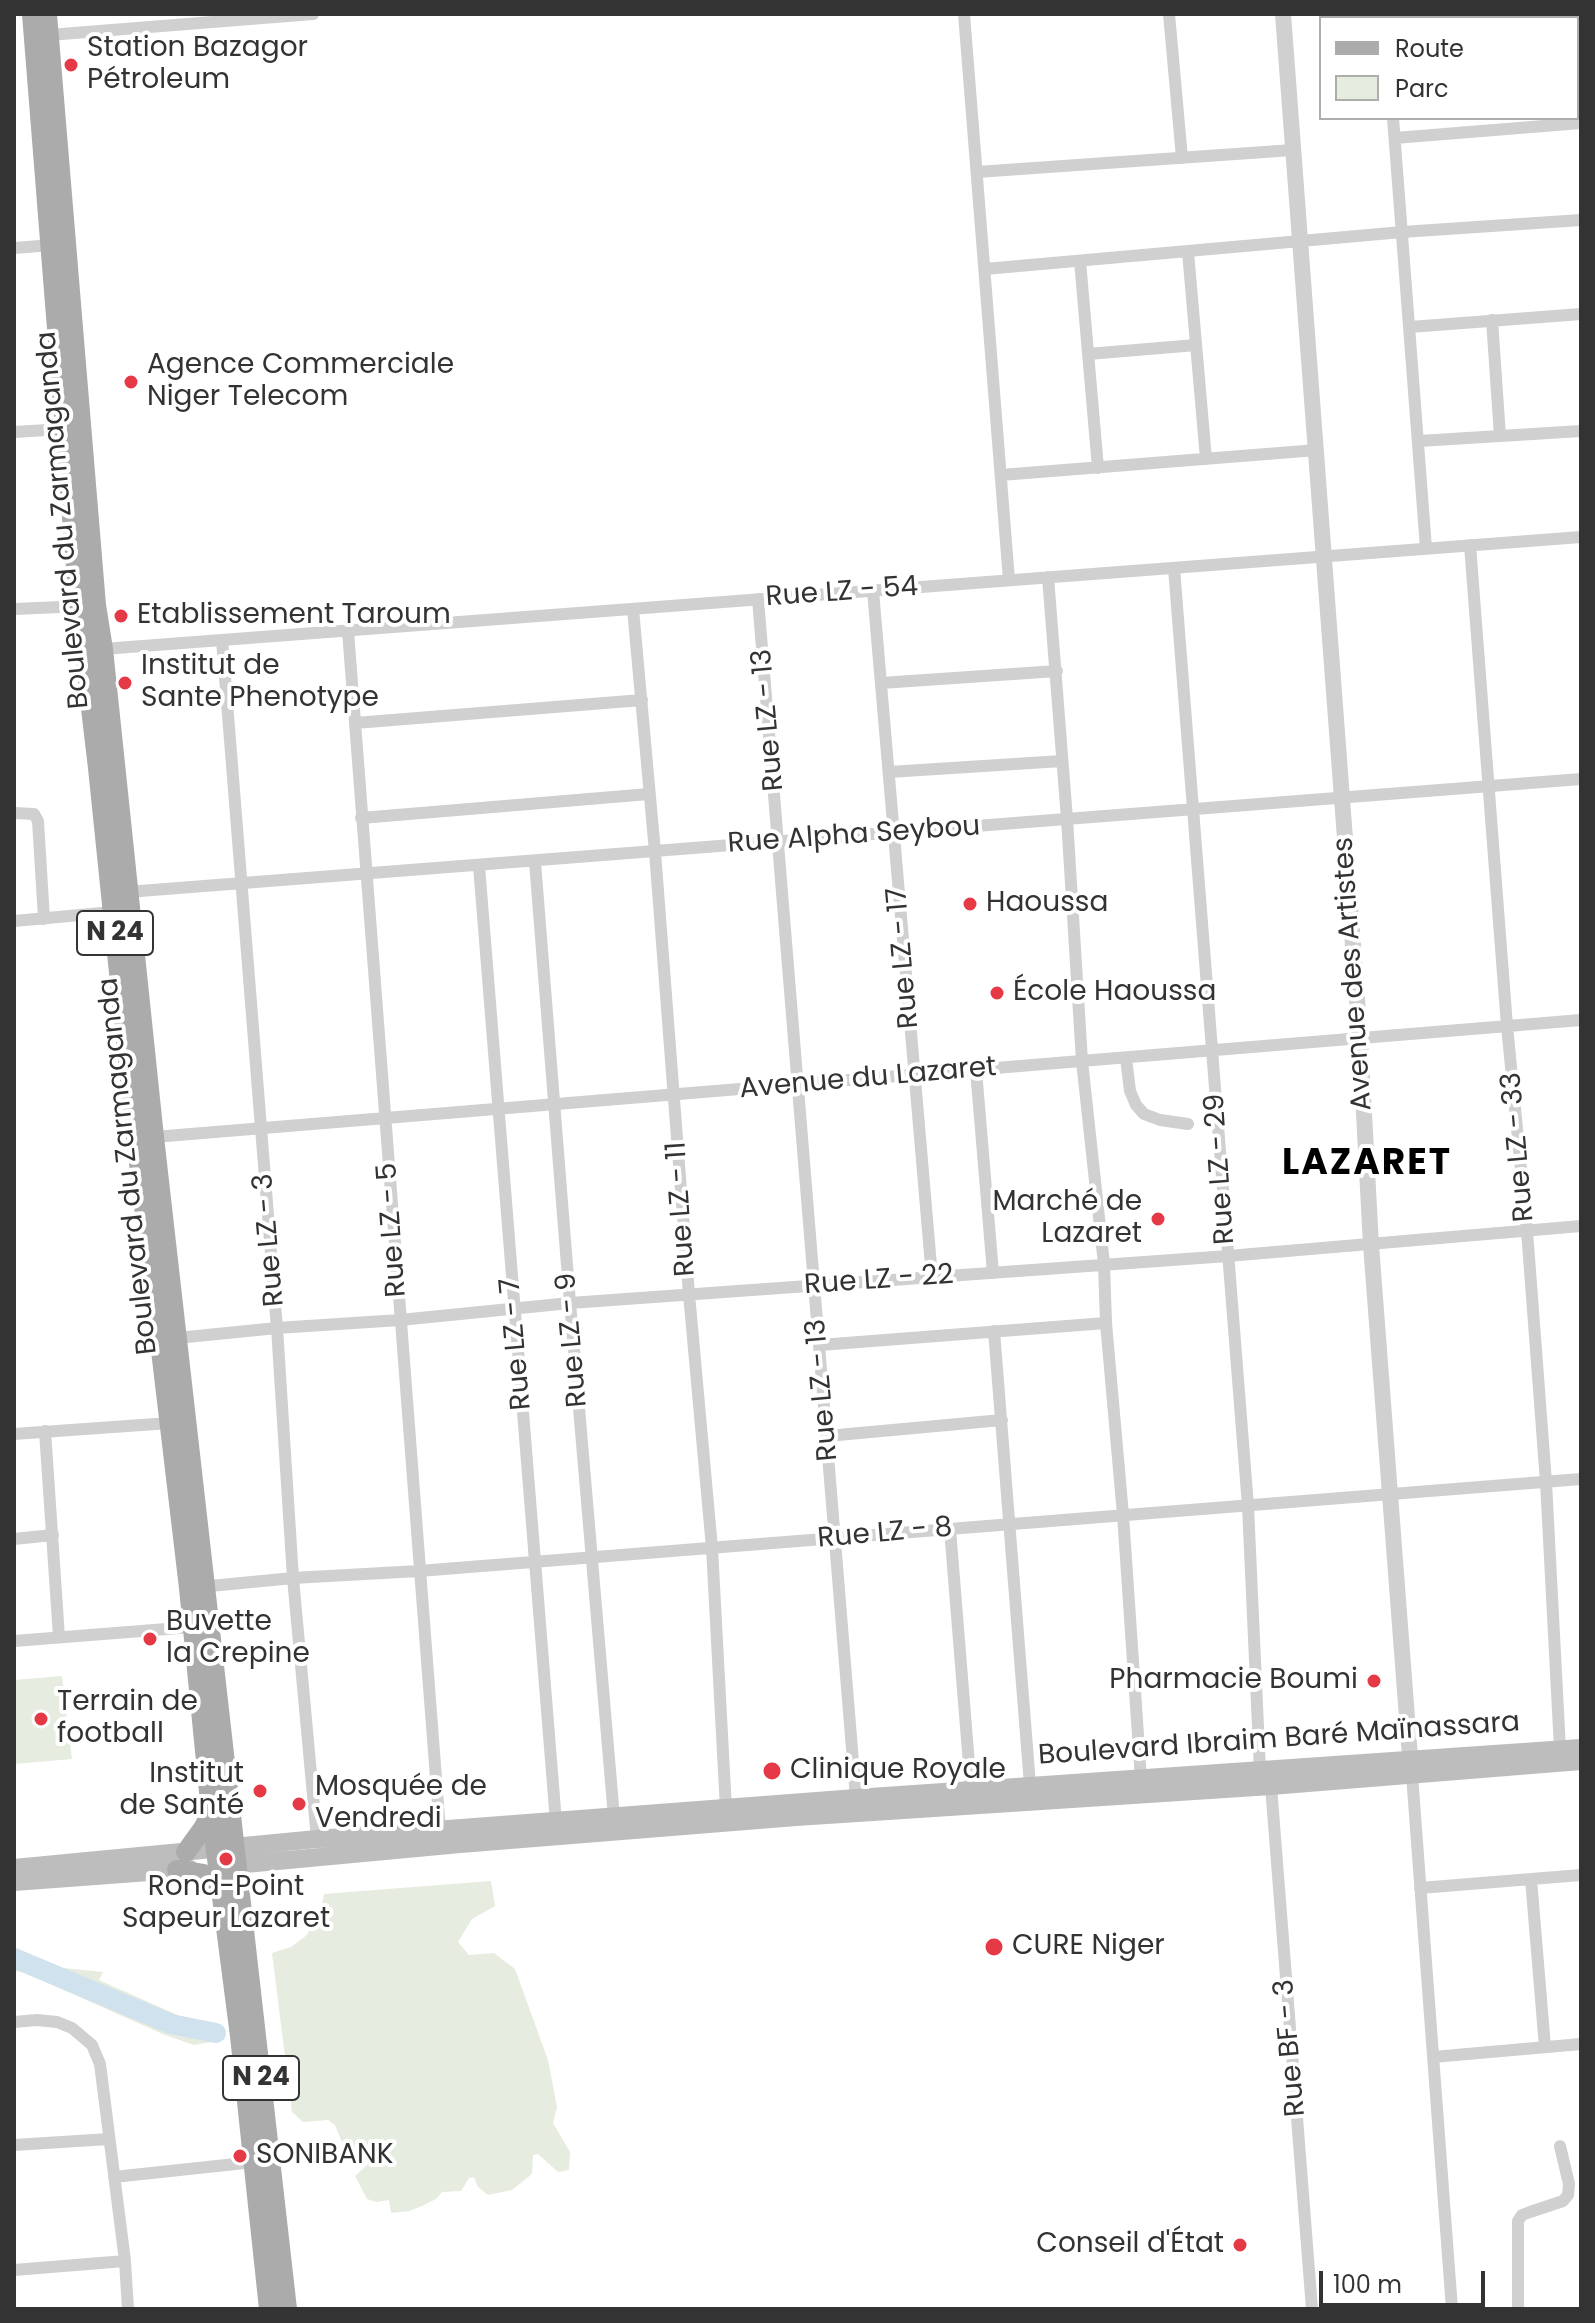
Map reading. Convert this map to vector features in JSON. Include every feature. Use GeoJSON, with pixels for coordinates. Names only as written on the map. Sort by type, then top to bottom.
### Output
{"type":"FeatureCollection","features":[{"type":"Feature","properties":{"kind":"main road","name":"Boulevard du Zarmaganda"},"geometry":{"type":"LineString","coordinates":[[32,14],[45,70],[113,912],[136,1138],[170,1423],[198,1587],[192,1627],[211,1812],[227,1857],[221,1890],[254,2162],[272,2254],[287,2309]]}},
{"type":"Feature","properties":{"kind":"main road","name":"Boulevard du Zarmaganda"},"geometry":{"type":"LineString","coordinates":[[48,24],[45,70],[64,429],[88,606],[103,649],[177,1338],[198,1587],[272,2254],[269,2309]]}},
{"type":"Feature","properties":{"kind":"main road","name":"Boulevard Ibraim Baré Maïnassara"},"geometry":{"type":"LineString","coordinates":[[1411,1768],[1581,1748]]}},
{"type":"Feature","properties":{"kind":"main road","name":"Boulevard Ibraim Baré Maïnassara"},"geometry":{"type":"LineString","coordinates":[[227,1857],[796,1817],[1411,1768],[1581,1761]]}},
{"type":"Feature","properties":{"kind":"main road","name":"Boulevard Ibraim Baré Maïnassara"},"geometry":{"type":"LineString","coordinates":[[227,1857],[317,1839],[971,1789],[1141,1779],[1265,1779]]}},
{"type":"Feature","properties":{"kind":"main road"},"geometry":{"type":"LineString","coordinates":[[182,1861],[211,1812]]}},
{"type":"Feature","properties":{"kind":"main road"},"geometry":{"type":"LineString","coordinates":[[14,1882],[227,1857]]}},
{"type":"Feature","properties":{"kind":"main road"},"geometry":{"type":"LineString","coordinates":[[14,1868],[182,1861],[221,1890]]}},
{"type":"Feature","properties":{"kind":"street"},"geometry":{"type":"LineString","coordinates":[[48,24],[313,14]]}},
{"type":"Feature","properties":{"kind":"street"},"geometry":{"type":"LineString","coordinates":[[964,14],[1009,580]]}},
{"type":"Feature","properties":{"kind":"street"},"geometry":{"type":"LineString","coordinates":[[1169,14],[1182,158]]}},
{"type":"Feature","properties":{"kind":"street","name":"Avenue des Artistes"},"geometry":{"type":"LineString","coordinates":[[1283,14],[1411,1768]]}},
{"type":"Feature","properties":{"kind":"street"},"geometry":{"type":"LineString","coordinates":[[1544,16],[1573,14]]}},
{"type":"Feature","properties":{"kind":"street"},"geometry":{"type":"LineString","coordinates":[[1393,120],[1426,548]]}},
{"type":"Feature","properties":{"kind":"street"},"geometry":{"type":"LineString","coordinates":[[1476,120],[1478,133]]}},
{"type":"Feature","properties":{"kind":"street"},"geometry":{"type":"LineString","coordinates":[[1395,138],[1581,123]]}},
{"type":"Feature","properties":{"kind":"street"},"geometry":{"type":"LineString","coordinates":[[977,172],[1293,150]]}},
{"type":"Feature","properties":{"kind":"street"},"geometry":{"type":"LineString","coordinates":[[985,269],[1402,232],[1581,220]]}},
{"type":"Feature","properties":{"kind":"street"},"geometry":{"type":"LineString","coordinates":[[14,248],[52,245]]}},
{"type":"Feature","properties":{"kind":"street"},"geometry":{"type":"LineString","coordinates":[[1188,252],[1206,459]]}},
{"type":"Feature","properties":{"kind":"street"},"geometry":{"type":"LineString","coordinates":[[1080,261],[1098,468]]}},
{"type":"Feature","properties":{"kind":"street"},"geometry":{"type":"LineString","coordinates":[[1410,327],[1581,314]]}},
{"type":"Feature","properties":{"kind":"street"},"geometry":{"type":"LineString","coordinates":[[1492,320],[1500,436]]}},
{"type":"Feature","properties":{"kind":"street"},"geometry":{"type":"LineString","coordinates":[[1088,354],[1196,345]]}},
{"type":"Feature","properties":{"kind":"street"},"geometry":{"type":"LineString","coordinates":[[14,432],[64,429]]}},
{"type":"Feature","properties":{"kind":"street"},"geometry":{"type":"LineString","coordinates":[[1419,441],[1581,431]]}},
{"type":"Feature","properties":{"kind":"street"},"geometry":{"type":"LineString","coordinates":[[1001,475],[1317,450]]}},
{"type":"Feature","properties":{"kind":"street","name":"Rue LZ - 54"},"geometry":{"type":"LineString","coordinates":[[103,649],[1581,537]]}},
{"type":"Feature","properties":{"kind":"street","name":"Rue LZ - 33"},"geometry":{"type":"LineString","coordinates":[[1470,545],[1546,1482],[1560,1749]]}},
{"type":"Feature","properties":{"kind":"street","name":"Rue LZ - 29"},"geometry":{"type":"LineString","coordinates":[[1174,568],[1248,1506],[1265,1779]]}},
{"type":"Feature","properties":{"kind":"street"},"geometry":{"type":"LineString","coordinates":[[1048,577],[1082,1061],[1104,1264],[1141,1779]]}},
{"type":"Feature","properties":{"kind":"street","name":"Rue LZ - 17"},"geometry":{"type":"LineString","coordinates":[[873,591],[932,1277]]}},
{"type":"Feature","properties":{"kind":"street","name":"Rue LZ - 13"},"geometry":{"type":"LineString","coordinates":[[758,599],[856,1798]]}},
{"type":"Feature","properties":{"kind":"street"},"geometry":{"type":"LineString","coordinates":[[14,609],[88,606]]}},
{"type":"Feature","properties":{"kind":"street","name":"Rue LZ - 11"},"geometry":{"type":"LineString","coordinates":[[633,609],[712,1548],[726,1809]]}},
{"type":"Feature","properties":{"kind":"street","name":"Rue LZ - 5"},"geometry":{"type":"LineString","coordinates":[[348,631],[440,1830]]}},
{"type":"Feature","properties":{"kind":"street","name":"Rue LZ - 3"},"geometry":{"type":"LineString","coordinates":[[222,640],[277,1328],[293,1578],[317,1839]]}},
{"type":"Feature","properties":{"kind":"street"},"geometry":{"type":"LineString","coordinates":[[881,683],[1057,671]]}},
{"type":"Feature","properties":{"kind":"street"},"geometry":{"type":"LineString","coordinates":[[355,723],[642,700]]}},
{"type":"Feature","properties":{"kind":"street"},"geometry":{"type":"LineString","coordinates":[[889,772],[1062,761]]}},
{"type":"Feature","properties":{"kind":"street","name":"Rue Alpha Seybou"},"geometry":{"type":"LineString","coordinates":[[127,892],[1581,779]]}},
{"type":"Feature","properties":{"kind":"street"},"geometry":{"type":"LineString","coordinates":[[361,818],[649,794]]}},
{"type":"Feature","properties":{"kind":"street"},"geometry":{"type":"LineString","coordinates":[[14,813],[34,814],[38,821],[44,919]]}},
{"type":"Feature","properties":{"kind":"street","name":"Rue LZ - 9"},"geometry":{"type":"LineString","coordinates":[[535,862],[614,1817]]}},
{"type":"Feature","properties":{"kind":"street","name":"Rue LZ - 7"},"geometry":{"type":"LineString","coordinates":[[479,866],[556,1822]]}},
{"type":"Feature","properties":{"kind":"street"},"geometry":{"type":"LineString","coordinates":[[14,921],[113,912]]}},
{"type":"Feature","properties":{"kind":"street","name":"Avenue du Lazaret"},"geometry":{"type":"LineString","coordinates":[[154,1137],[1581,1020]]}},
{"type":"Feature","properties":{"kind":"street"},"geometry":{"type":"LineString","coordinates":[[1126,1058],[1130,1091],[1144,1114],[1188,1124]]}},
{"type":"Feature","properties":{"kind":"street"},"geometry":{"type":"LineString","coordinates":[[976,1070],[993,1273]]}},
{"type":"Feature","properties":{"kind":"street","name":"Rue LZ - 22"},"geometry":{"type":"LineString","coordinates":[[177,1338],[570,1303],[1228,1256],[1581,1226]]}},
{"type":"Feature","properties":{"kind":"street"},"geometry":{"type":"LineString","coordinates":[[820,1345],[1106,1323]]}},
{"type":"Feature","properties":{"kind":"street"},"geometry":{"type":"LineString","coordinates":[[994,1331],[1030,1785]]}},
{"type":"Feature","properties":{"kind":"street"},"geometry":{"type":"LineString","coordinates":[[827,1436],[1002,1420]]}},
{"type":"Feature","properties":{"kind":"street"},"geometry":{"type":"LineString","coordinates":[[14,1434],[170,1423]]}},
{"type":"Feature","properties":{"kind":"street"},"geometry":{"type":"LineString","coordinates":[[45,1431],[59,1637]]}},
{"type":"Feature","properties":{"kind":"street","name":"Rue LZ - 8"},"geometry":{"type":"LineString","coordinates":[[198,1587],[1581,1479]]}},
{"type":"Feature","properties":{"kind":"street"},"geometry":{"type":"LineString","coordinates":[[950,1529],[971,1789]]}},
{"type":"Feature","properties":{"kind":"street"},"geometry":{"type":"LineString","coordinates":[[14,1539],[53,1535]]}},
{"type":"Feature","properties":{"kind":"street"},"geometry":{"type":"LineString","coordinates":[[14,1641],[192,1627]]}},
{"type":"Feature","properties":{"kind":"street"},"geometry":{"type":"LineString","coordinates":[[1411,1768],[1452,2309]]}},
{"type":"Feature","properties":{"kind":"street","name":"Rue BF - 3"},"geometry":{"type":"LineString","coordinates":[[1265,1779],[1312,2309]]}},
{"type":"Feature","properties":{"kind":"street"},"geometry":{"type":"LineString","coordinates":[[1420,1888],[1581,1875]]}},
{"type":"Feature","properties":{"kind":"street"},"geometry":{"type":"LineString","coordinates":[[1531,1879],[1545,2047]]}},
{"type":"Feature","properties":{"kind":"street"},"geometry":{"type":"LineString","coordinates":[[14,2022],[57,2022],[72,2028],[92,2045],[100,2064],[125,2261],[128,2309]]}},
{"type":"Feature","properties":{"kind":"street"},"geometry":{"type":"LineString","coordinates":[[1433,2057],[1581,2044]]}},
{"type":"Feature","properties":{"kind":"street"},"geometry":{"type":"LineString","coordinates":[[14,2145],[109,2139]]}},
{"type":"Feature","properties":{"kind":"street"},"geometry":{"type":"LineString","coordinates":[[1518,2309],[1518,2221],[1522,2215],[1563,2201],[1568,2195],[1569,2184],[1560,2146]]}},
{"type":"Feature","properties":{"kind":"street"},"geometry":{"type":"LineString","coordinates":[[114,2177],[254,2162]]}},
{"type":"Feature","properties":{"kind":"street"},"geometry":{"type":"LineString","coordinates":[[14,2270],[125,2261]]}},
{"type":"Feature","properties":{"kind":"green space","name":"Terrain de football"},"geometry":{"type":"Polygon","coordinates":[[[62,1676],[72,1759],[14,1764],[14,1680],[62,1676]]]}},
{"type":"Feature","properties":{"kind":"green space"},"geometry":{"type":"Polygon","coordinates":[[[491,1881],[495,1906],[472,1919],[458,1942],[469,1955],[494,1953],[515,1969],[548,2060],[557,2107],[553,2123],[570,2152],[569,2170],[558,2172],[538,2154],[533,2155],[532,2174],[512,2190],[488,2195],[478,2187],[474,2177],[469,2178],[461,2191],[442,2192],[422,2206],[391,2213],[389,2200],[377,2202],[367,2199],[355,2176],[374,2159],[372,2151],[352,2155],[335,2125],[328,2120],[303,2122],[292,2112],[272,1953],[291,1947],[307,1935],[321,1909],[324,1894],[491,1881]]]}},
{"type":"Feature","properties":{"kind":"green space"},"geometry":{"type":"Polygon","coordinates":[[[14,1963],[103,1972],[99,1980],[216,2033],[218,2041],[194,2045],[165,2035],[23,1972],[14,1971],[14,1963]]]}},
{"type":"Feature","properties":{"kind":"waterway"},"geometry":{"type":"LineString","coordinates":[[14,1958],[171,2024],[216,2033]]}},
{"type":"Feature","properties":{"kind":"place","name":"Station Bazagor Pétroleum"},"geometry":{"type":"Point","coordinates":[71,65]}},
{"type":"Feature","properties":{"kind":"place","name":"Agence Commerciale Niger Telecom"},"geometry":{"type":"Point","coordinates":[131,382]}},
{"type":"Feature","properties":{"kind":"place","name":"Etablissement Taroum"},"geometry":{"type":"Point","coordinates":[121,616]}},
{"type":"Feature","properties":{"kind":"place","name":"Institut de Sante Phenotype"},"geometry":{"type":"Point","coordinates":[125,683]}},
{"type":"Feature","properties":{"kind":"place","name":"Haoussa"},"geometry":{"type":"Point","coordinates":[970,904]}},
{"type":"Feature","properties":{"kind":"place","name":"École Haoussa"},"geometry":{"type":"Point","coordinates":[997,993]}},
{"type":"Feature","properties":{"kind":"place","name":"Marché de Lazaret"},"geometry":{"type":"Point","coordinates":[1158,1219]}},
{"type":"Feature","properties":{"kind":"place","name":"Buvette la Crepine"},"geometry":{"type":"Point","coordinates":[150,1639]}},
{"type":"Feature","properties":{"kind":"place","name":"Pharmacie Boumi"},"geometry":{"type":"Point","coordinates":[1374,1681]}},
{"type":"Feature","properties":{"kind":"place","name":"Terrain de football"},"geometry":{"type":"Point","coordinates":[41,1719]}},
{"type":"Feature","properties":{"kind":"place","name":"Clinique Royale"},"geometry":{"type":"Point","coordinates":[772,1771]}},
{"type":"Feature","properties":{"kind":"place","name":"Institut de Santé"},"geometry":{"type":"Point","coordinates":[260,1791]}},
{"type":"Feature","properties":{"kind":"place","name":"Mosquée de Vendredi"},"geometry":{"type":"Point","coordinates":[299,1804]}},
{"type":"Feature","properties":{"kind":"place","name":"Rond-Point Sapeur Lazaret"},"geometry":{"type":"Point","coordinates":[226,1859]}},
{"type":"Feature","properties":{"kind":"place","name":"CURE Niger"},"geometry":{"type":"Point","coordinates":[994,1947]}},
{"type":"Feature","properties":{"kind":"place","name":"SONIBANK"},"geometry":{"type":"Point","coordinates":[240,2156]}},
{"type":"Feature","properties":{"kind":"place","name":"Conseil d'État"},"geometry":{"type":"Point","coordinates":[1240,2245]}},
{"type":"Feature","properties":{"kind":"district","name":"LAZARET"},"geometry":{"type":"Point","coordinates":[1367,1165]}}]}
